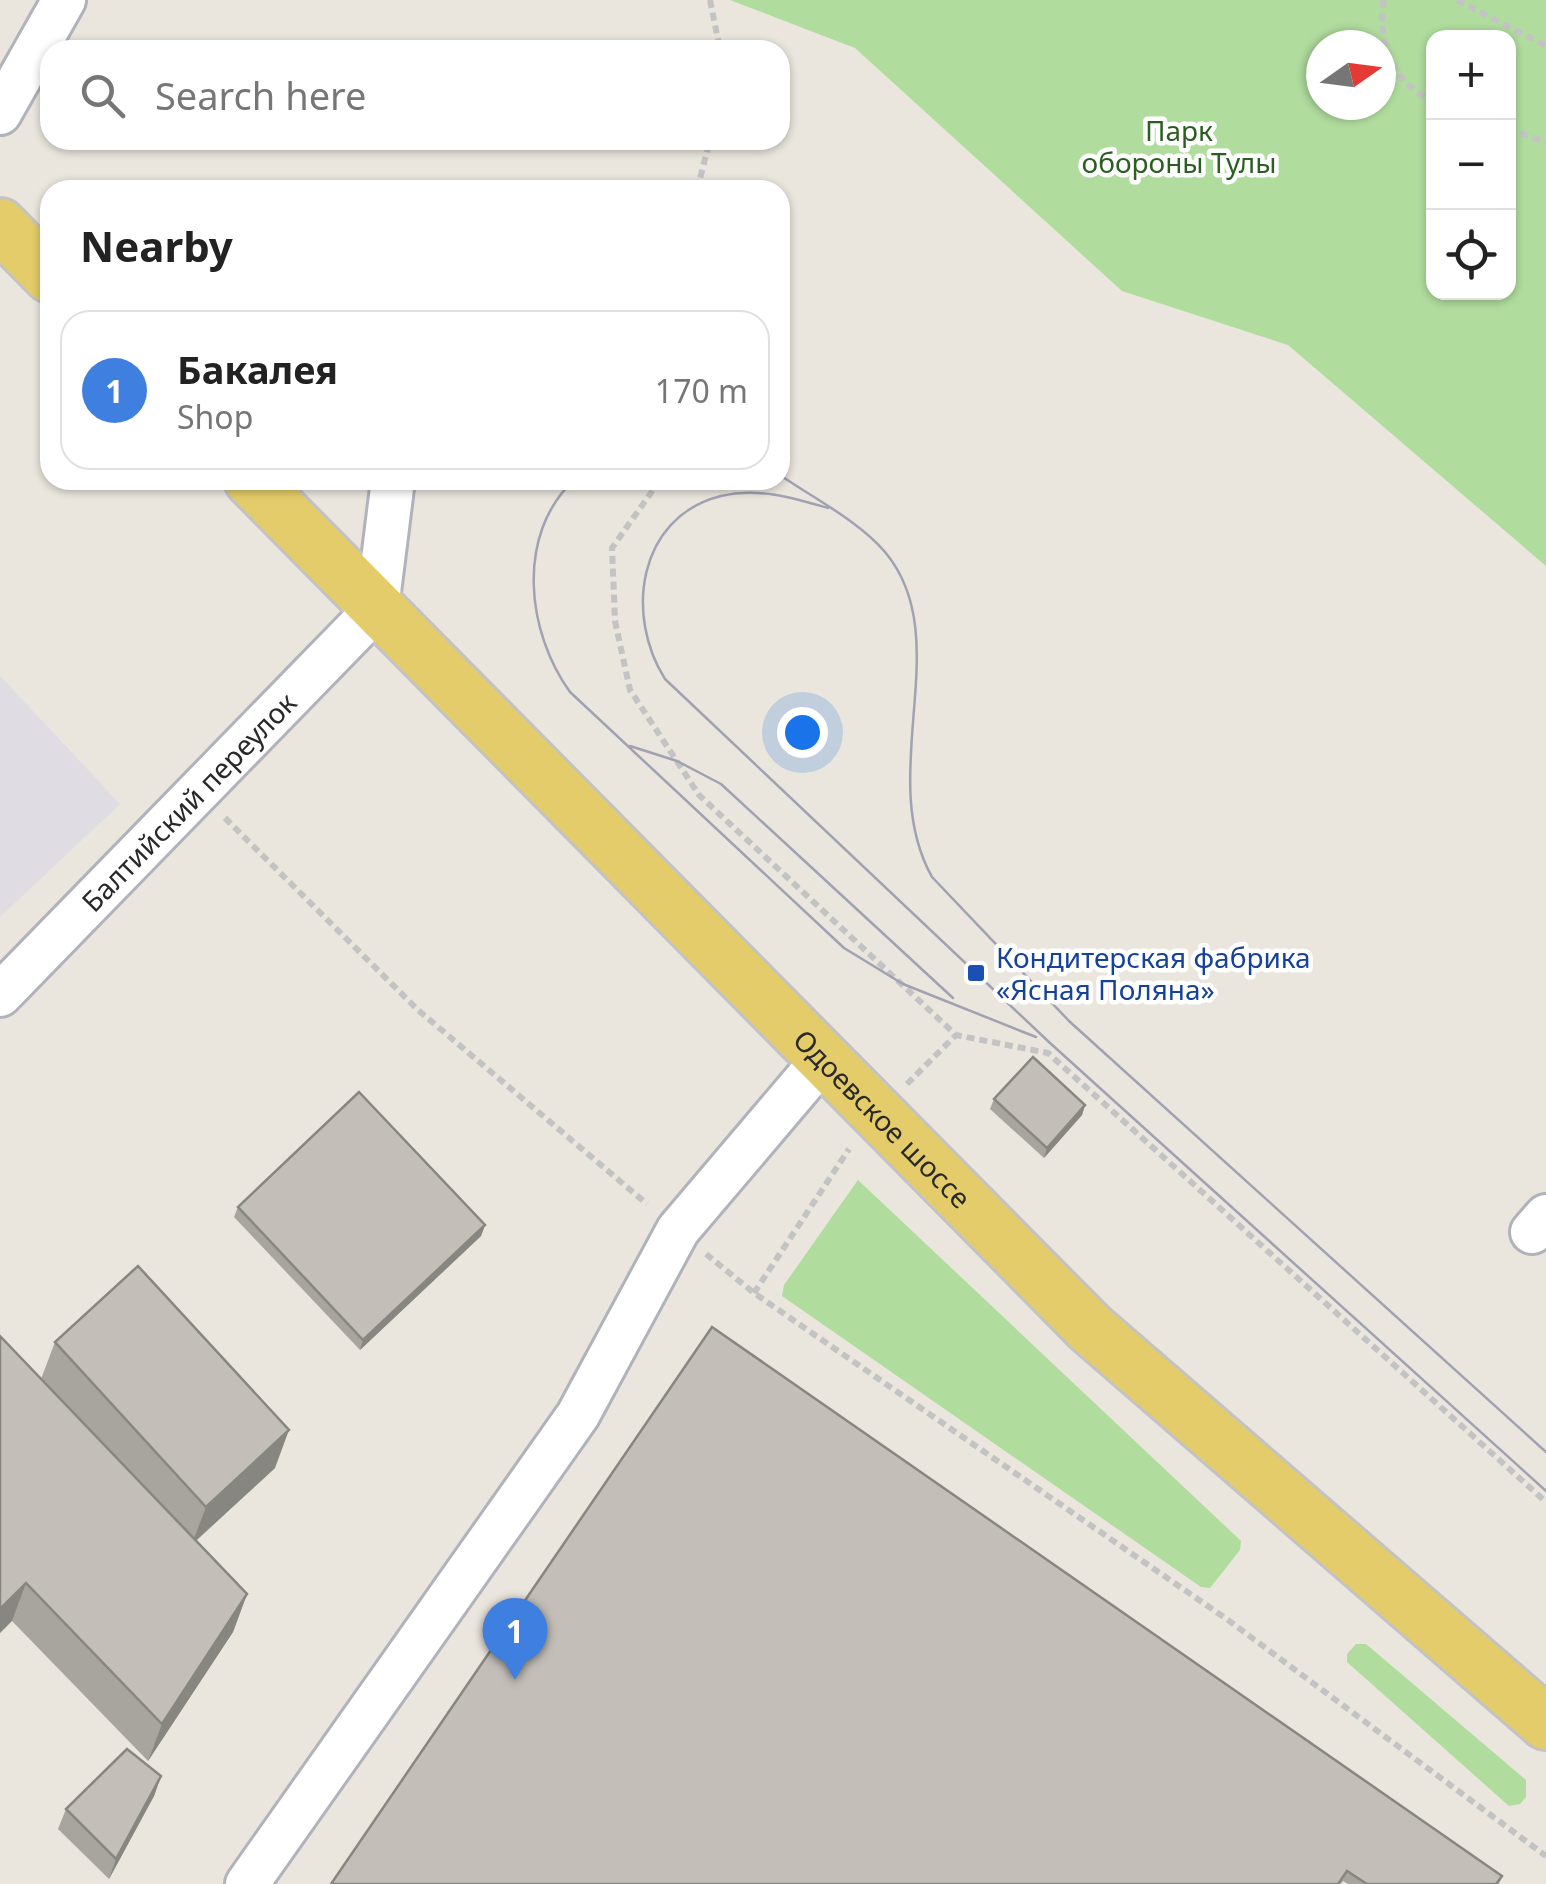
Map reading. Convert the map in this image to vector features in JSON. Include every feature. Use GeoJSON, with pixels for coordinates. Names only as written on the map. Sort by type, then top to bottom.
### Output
{"type":"FeatureCollection","features":[{"type":"Feature","properties":{"kind":"main road"},"geometry":{"type":"LineString","coordinates":[[0,226],[40,263]]}},
{"type":"Feature","properties":{"kind":"main road","name":"Одоевское шоссе"},"geometry":{"type":"LineString","coordinates":[[262,490],[1090,1328],[1546,1723]]}},
{"type":"Feature","properties":{"kind":"street"},"geometry":{"type":"LineString","coordinates":[[42,40],[64,0]]}},
{"type":"Feature","properties":{"kind":"street"},"geometry":{"type":"LineString","coordinates":[[0,114],[40,43]]}},
{"type":"Feature","properties":{"kind":"street"},"geometry":{"type":"LineString","coordinates":[[377,608],[392,490]]}},
{"type":"Feature","properties":{"kind":"street","name":"Балтийский переулок"},"geometry":{"type":"LineString","coordinates":[[0,994],[377,608]]}},
{"type":"Feature","properties":{"kind":"street"},"geometry":{"type":"LineString","coordinates":[[247,1884],[578,1415],[678,1230],[824,1058]]}},
{"type":"Feature","properties":{"kind":"path"},"geometry":{"type":"LineString","coordinates":[[710,0],[718,40]]}},
{"type":"Feature","properties":{"kind":"path"},"geometry":{"type":"LineString","coordinates":[[1384,0],[1380,18],[1388,62],[1426,98]]}},
{"type":"Feature","properties":{"kind":"path"},"geometry":{"type":"LineString","coordinates":[[1457,0],[1546,46]]}},
{"type":"Feature","properties":{"kind":"path"},"geometry":{"type":"LineString","coordinates":[[1516,133],[1544,144]]}},
{"type":"Feature","properties":{"kind":"path"},"geometry":{"type":"LineString","coordinates":[[700,180],[707,150]]}},
{"type":"Feature","properties":{"kind":"path"},"geometry":{"type":"LineString","coordinates":[[653,490],[612,548],[614,621],[630,690],[698,795],[956,1035],[1048,1053],[1546,1502]]}},
{"type":"Feature","properties":{"kind":"path"},"geometry":{"type":"LineString","coordinates":[[198,791],[418,1010],[754,1292],[1228,1620],[1546,1856]]}},
{"type":"Feature","properties":{"kind":"path"},"geometry":{"type":"LineString","coordinates":[[754,1292],[838,1162],[956,1035]]}},
{"type":"Feature","properties":{"kind":"shaded area"},"geometry":{"type":"Polygon","coordinates":[[[0,676],[120,804],[0,917],[0,676]]]}},
{"type":"Feature","properties":{"kind":"green space","name":"Парк обороны Тулы"},"geometry":{"type":"Polygon","coordinates":[[[730,0],[1546,0],[1546,566],[1288,345],[1122,291],[855,48],[730,0]]]}},
{"type":"Feature","properties":{"kind":"green space"},"geometry":{"type":"Polygon","coordinates":[[[858,1180],[1241,1541],[1240,1550],[1210,1588],[1201,1587],[782,1296],[784,1285],[858,1180]]]}},
{"type":"Feature","properties":{"kind":"green space"},"geometry":{"type":"Polygon","coordinates":[[[1356,1644],[1366,1644],[1526,1780],[1526,1797],[1520,1804],[1509,1806],[1347,1662],[1347,1654],[1356,1644]]]}},
{"type":"Feature","properties":{"kind":"building"},"geometry":{"type":"Polygon","coordinates":[[[1033,1057],[1085,1105],[1047,1148],[994,1099],[1033,1057]]]}},
{"type":"Feature","properties":{"kind":"building"},"geometry":{"type":"Polygon","coordinates":[[[359,1092],[485,1225],[363,1340],[238,1207],[359,1092]]]}},
{"type":"Feature","properties":{"kind":"building"},"geometry":{"type":"Polygon","coordinates":[[[138,1266],[289,1430],[206,1507],[55,1342],[138,1266]]]}},
{"type":"Feature","properties":{"kind":"building"},"geometry":{"type":"Polygon","coordinates":[[[712,1327],[1502,1876],[1496,1884],[1367,1884],[1347,1871],[1338,1884],[331,1884],[712,1327]]]}},
{"type":"Feature","properties":{"kind":"building"},"geometry":{"type":"Polygon","coordinates":[[[0,1336],[247,1594],[162,1724],[26,1583],[0,1609],[0,1336]]]}},
{"type":"Feature","properties":{"kind":"building"},"geometry":{"type":"Polygon","coordinates":[[[127,1749],[161,1776],[116,1859],[66,1809],[127,1749]]]}},
{"type":"Feature","properties":{"kind":"tram line"},"geometry":{"type":"LineString","coordinates":[[790,482],[874,541],[906,587],[915,625],[917,666],[910,795],[916,837],[932,877],[1069,1021],[1546,1452]]}},
{"type":"Feature","properties":{"kind":"tram line"},"geometry":{"type":"LineString","coordinates":[[565,490],[542,528],[534,584],[544,642],[570,692],[844,948],[903,984],[1036,1037]]}},
{"type":"Feature","properties":{"kind":"tram line"},"geometry":{"type":"LineString","coordinates":[[828,508],[776,495],[735,494],[693,507],[671,525],[646,572],[643,599],[652,654],[665,679],[1050,1043],[1546,1491]]}},
{"type":"Feature","properties":{"kind":"tram line"},"geometry":{"type":"LineString","coordinates":[[630,746],[677,761],[721,784],[953,998]]}},
{"type":"Feature","properties":{"kind":"place","name":"Кондитерская фабрика «Ясная Поляна»"},"geometry":{"type":"Point","coordinates":[976,973]}},
{"type":"Feature","properties":{"kind":"place","name":"Бакалея"},"geometry":{"type":"Point","coordinates":[515,1680]}}]}
